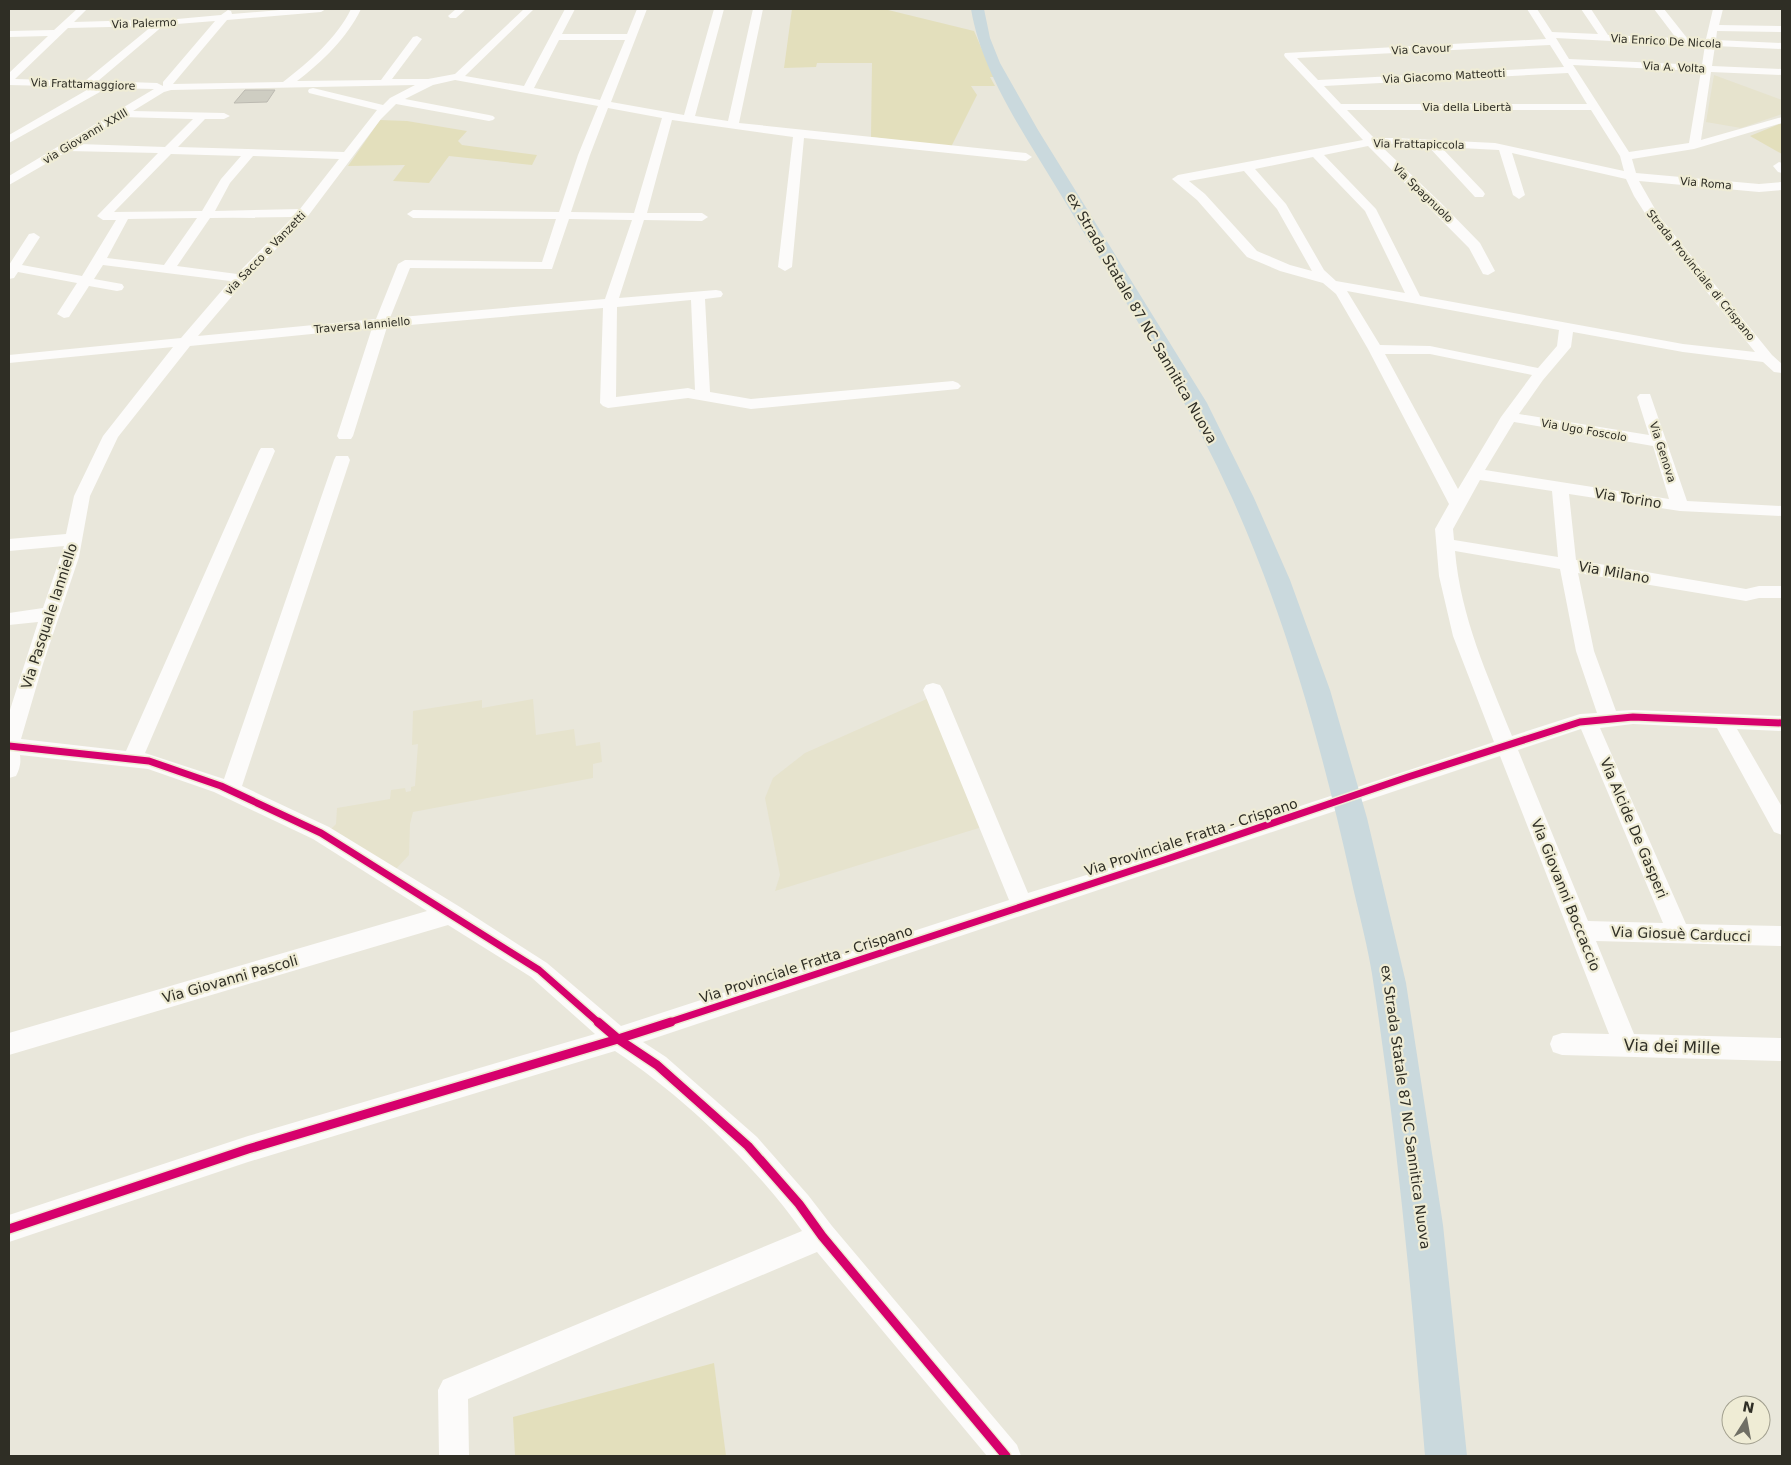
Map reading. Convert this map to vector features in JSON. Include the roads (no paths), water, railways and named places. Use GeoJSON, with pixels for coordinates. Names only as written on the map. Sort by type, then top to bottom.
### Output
{"type":"FeatureCollection","features":[{"type":"Feature","properties":{"kind":"highway","name":"ex Strada Statale 87 NC Sannitica Nuova"},"geometry":{"type":"LineString","coordinates":[[977,9],[983,38],[993,63],[1030,130],[1196,403],[1243,498],[1278,580],[1317,690],[1352,818],[1390,982],[1424,1225],[1446,1456]]}},
{"type":"Feature","properties":{"kind":"street","name":"Via Frattamaggiore"},"geometry":{"type":"LineString","coordinates":[[9,79],[82,9]]}},
{"type":"Feature","properties":{"kind":"street"},"geometry":{"type":"LineString","coordinates":[[164,87],[232,9]]}},
{"type":"Feature","properties":{"kind":"street","name":"Via Palermo"},"geometry":{"type":"LineString","coordinates":[[64,25],[160,23],[321,9]]}},
{"type":"Feature","properties":{"kind":"street"},"geometry":{"type":"LineString","coordinates":[[286,84],[297,77],[326,48],[348,24],[356,9]]}},
{"type":"Feature","properties":{"kind":"street"},"geometry":{"type":"LineString","coordinates":[[453,16],[461,9]]}},
{"type":"Feature","properties":{"kind":"street"},"geometry":{"type":"LineString","coordinates":[[529,9],[459,78],[733,125],[799,134],[1026,156]]}},
{"type":"Feature","properties":{"kind":"street"},"geometry":{"type":"LineString","coordinates":[[528,90],[570,9]]}},
{"type":"Feature","properties":{"kind":"street"},"geometry":{"type":"LineString","coordinates":[[345,436],[381,323],[405,264],[547,266],[562,217],[642,9]]}},
{"type":"Feature","properties":{"kind":"street"},"geometry":{"type":"LineString","coordinates":[[689,118],[719,9]]}},
{"type":"Feature","properties":{"kind":"street"},"geometry":{"type":"LineString","coordinates":[[733,125],[758,9]]}},
{"type":"Feature","properties":{"kind":"street"},"geometry":{"type":"LineString","coordinates":[[1532,9],[1626,156],[1694,146],[1782,120]]}},
{"type":"Feature","properties":{"kind":"street"},"geometry":{"type":"LineString","coordinates":[[1586,9],[1605,38]]}},
{"type":"Feature","properties":{"kind":"street"},"geometry":{"type":"LineString","coordinates":[[1659,9],[1684,42]]}},
{"type":"Feature","properties":{"kind":"street"},"geometry":{"type":"LineString","coordinates":[[1694,146],[1713,28],[1718,9]]}},
{"type":"Feature","properties":{"kind":"street"},"geometry":{"type":"LineString","coordinates":[[88,84],[160,23]]}},
{"type":"Feature","properties":{"kind":"street"},"geometry":{"type":"LineString","coordinates":[[1713,28],[1782,29]]}},
{"type":"Feature","properties":{"kind":"street"},"geometry":{"type":"LineString","coordinates":[[1739,28],[1775,57]]}},
{"type":"Feature","properties":{"kind":"street"},"geometry":{"type":"LineString","coordinates":[[9,34],[55,33]]}},
{"type":"Feature","properties":{"kind":"street"},"geometry":{"type":"LineString","coordinates":[[557,37],[631,37]]}},
{"type":"Feature","properties":{"kind":"street","name":"Via Enrico De Nicola"},"geometry":{"type":"LineString","coordinates":[[1551,38],[1605,38],[1782,46]]}},
{"type":"Feature","properties":{"kind":"street","name":"Via Cavour"},"geometry":{"type":"LineString","coordinates":[[1289,55],[1551,38]]}},
{"type":"Feature","properties":{"kind":"street"},"geometry":{"type":"LineString","coordinates":[[384,82],[417,39]]}},
{"type":"Feature","properties":{"kind":"street","name":"Via Spagnuolo"},"geometry":{"type":"LineString","coordinates":[[1289,55],[1371,142],[1475,246],[1488,271]]}},
{"type":"Feature","properties":{"kind":"street","name":"Via A. Volta"},"geometry":{"type":"LineString","coordinates":[[1569,66],[1708,68],[1782,72]]}},
{"type":"Feature","properties":{"kind":"street","name":"Via Giacomo Matteotti"},"geometry":{"type":"LineString","coordinates":[[1316,83],[1569,66]]}},
{"type":"Feature","properties":{"kind":"street","name":"via Sacco e Vanzetti"},"geometry":{"type":"LineString","coordinates":[[98,464],[111,436],[185,342],[240,278],[304,213],[390,104],[430,82],[459,76]]}},
{"type":"Feature","properties":{"kind":"street","name":"Via Frattamaggiore"},"geometry":{"type":"LineString","coordinates":[[9,79],[26,82],[164,87],[286,84],[286,87],[312,87]]}},
{"type":"Feature","properties":{"kind":"street"},"geometry":{"type":"LineString","coordinates":[[312,87],[384,82],[430,82]]}},
{"type":"Feature","properties":{"kind":"street"},"geometry":{"type":"LineString","coordinates":[[9,140],[15,132],[104,85]]}},
{"type":"Feature","properties":{"kind":"street","name":"via Giovanni XXIII"},"geometry":{"type":"LineString","coordinates":[[9,181],[164,87]]}},
{"type":"Feature","properties":{"kind":"street"},"geometry":{"type":"LineString","coordinates":[[312,87],[390,104],[489,118]]}},
{"type":"Feature","properties":{"kind":"street","name":"Via della Libertà"},"geometry":{"type":"LineString","coordinates":[[1338,108],[1596,108]]}},
{"type":"Feature","properties":{"kind":"street"},"geometry":{"type":"LineString","coordinates":[[121,114],[224,116]]}},
{"type":"Feature","properties":{"kind":"street"},"geometry":{"type":"LineString","coordinates":[[668,115],[639,217],[610,304],[608,403],[688,393],[751,404],[953,386]]}},
{"type":"Feature","properties":{"kind":"street"},"geometry":{"type":"LineString","coordinates":[[202,116],[103,216],[304,213]]}},
{"type":"Feature","properties":{"kind":"street"},"geometry":{"type":"LineString","coordinates":[[1698,126],[1732,134]]}},
{"type":"Feature","properties":{"kind":"street"},"geometry":{"type":"LineString","coordinates":[[785,267],[799,134]]}},
{"type":"Feature","properties":{"kind":"street","name":"Via Frattapiccola"},"geometry":{"type":"LineString","coordinates":[[1328,282],[1284,268],[1252,254],[1201,197],[1178,179],[1371,142],[1431,143],[1504,148],[1629,176]]}},
{"type":"Feature","properties":{"kind":"street"},"geometry":{"type":"LineString","coordinates":[[1431,143],[1479,194]]}},
{"type":"Feature","properties":{"kind":"street"},"geometry":{"type":"LineString","coordinates":[[66,148],[348,156]]}},
{"type":"Feature","properties":{"kind":"street"},"geometry":{"type":"LineString","coordinates":[[1504,148],[1520,195]]}},
{"type":"Feature","properties":{"kind":"street"},"geometry":{"type":"LineString","coordinates":[[168,269],[206,215],[225,182],[250,153]]}},
{"type":"Feature","properties":{"kind":"street"},"geometry":{"type":"LineString","coordinates":[[1316,153],[1370,209],[1416,299]]}},
{"type":"Feature","properties":{"kind":"street","name":"Strada Provinciale di Crispano"},"geometry":{"type":"LineString","coordinates":[[1626,156],[1629,176],[1654,218],[1781,371]]}},
{"type":"Feature","properties":{"kind":"street"},"geometry":{"type":"LineString","coordinates":[[1247,167],[1282,207],[1328,282],[1341,292],[1376,349],[1457,504]]}},
{"type":"Feature","properties":{"kind":"street","name":"Via Roma"},"geometry":{"type":"LineString","coordinates":[[1629,176],[1759,188],[1782,186]]}},
{"type":"Feature","properties":{"kind":"street"},"geometry":{"type":"LineString","coordinates":[[1759,188],[1782,199]]}},
{"type":"Feature","properties":{"kind":"street"},"geometry":{"type":"LineString","coordinates":[[412,214],[702,217]]}},
{"type":"Feature","properties":{"kind":"street"},"geometry":{"type":"LineString","coordinates":[[64,314],[99,261],[124,216]]}},
{"type":"Feature","properties":{"kind":"street"},"geometry":{"type":"LineString","coordinates":[[34,236],[12,271],[86,280],[117,287]]}},
{"type":"Feature","properties":{"kind":"street"},"geometry":{"type":"LineString","coordinates":[[99,261],[240,278]]}},
{"type":"Feature","properties":{"kind":"street"},"geometry":{"type":"LineString","coordinates":[[1328,282],[1683,348],[1767,352]]}},
{"type":"Feature","properties":{"kind":"street","name":"Traversa Ianniello"},"geometry":{"type":"LineString","coordinates":[[9,359],[381,323],[716,294]]}},
{"type":"Feature","properties":{"kind":"street"},"geometry":{"type":"LineString","coordinates":[[698,296],[703,395]]}},
{"type":"Feature","properties":{"kind":"street","name":"Via Giovanni Boccaccio"},"geometry":{"type":"LineString","coordinates":[[1567,327],[1564,346],[1541,373],[1509,417],[1457,504],[1444,529],[1445,544],[1448,576],[1462,636],[1626,1045]]}},
{"type":"Feature","properties":{"kind":"street"},"geometry":{"type":"LineString","coordinates":[[1376,349],[1430,350],[1541,373]]}},
{"type":"Feature","properties":{"kind":"street","name":"Via Genova"},"geometry":{"type":"LineString","coordinates":[[1645,397],[1680,506]]}},
{"type":"Feature","properties":{"kind":"street","name":"Via Ugo Foscolo"},"geometry":{"type":"LineString","coordinates":[[1509,417],[1660,442]]}},
{"type":"Feature","properties":{"kind":"street"},"geometry":{"type":"LineString","coordinates":[[132,759],[267,451]]}},
{"type":"Feature","properties":{"kind":"street"},"geometry":{"type":"LineString","coordinates":[[230,790],[342,460]]}},
{"type":"Feature","properties":{"kind":"street","name":"Via Pasquale Ianniello"},"geometry":{"type":"LineString","coordinates":[[9,770],[11,762],[9,746],[33,664],[70,558],[82,496],[98,464]]}},
{"type":"Feature","properties":{"kind":"street","name":"Via Torino"},"geometry":{"type":"LineString","coordinates":[[1475,474],[1680,506],[1782,511]]}},
{"type":"Feature","properties":{"kind":"street","name":"Via Alcide De Gasperi"},"geometry":{"type":"LineString","coordinates":[[1560,487],[1568,565],[1599,721],[1679,934]]}},
{"type":"Feature","properties":{"kind":"street"},"geometry":{"type":"LineString","coordinates":[[9,544],[74,539]]}},
{"type":"Feature","properties":{"kind":"street","name":"Via Milano"},"geometry":{"type":"LineString","coordinates":[[1445,544],[1746,595],[1760,592],[1782,592]]}},
{"type":"Feature","properties":{"kind":"street"},"geometry":{"type":"LineString","coordinates":[[9,619],[50,614]]}},
{"type":"Feature","properties":{"kind":"street"},"geometry":{"type":"LineString","coordinates":[[933,690],[1022,905]]}},
{"type":"Feature","properties":{"kind":"street","name":"Via Provinciale Fratta - Crispano"},"geometry":{"type":"LineString","coordinates":[[9,1229],[248,1149],[618,1039],[1164,860],[1408,777],[1580,722],[1633,717],[1782,723]]}},
{"type":"Feature","properties":{"kind":"street"},"geometry":{"type":"LineString","coordinates":[[1723,721],[1782,826]]}},
{"type":"Feature","properties":{"kind":"street"},"geometry":{"type":"LineString","coordinates":[[9,746],[149,761],[230,790],[321,833],[540,970],[618,1039],[656,1065],[748,1146],[799,1204],[822,1236],[1006,1456]]}},
{"type":"Feature","properties":{"kind":"street","name":"Via Giovanni Pascoli"},"geometry":{"type":"LineString","coordinates":[[9,1044],[452,914]]}},
{"type":"Feature","properties":{"kind":"street","name":"Via Giosuè Carducci"},"geometry":{"type":"LineString","coordinates":[[1580,931],[1782,936]]}},
{"type":"Feature","properties":{"kind":"street","name":"Via dei Mille"},"geometry":{"type":"LineString","coordinates":[[1562,1044],[1782,1050]]}},
{"type":"Feature","properties":{"kind":"street"},"geometry":{"type":"LineString","coordinates":[[454,1456],[453,1390],[822,1236]]}}]}
